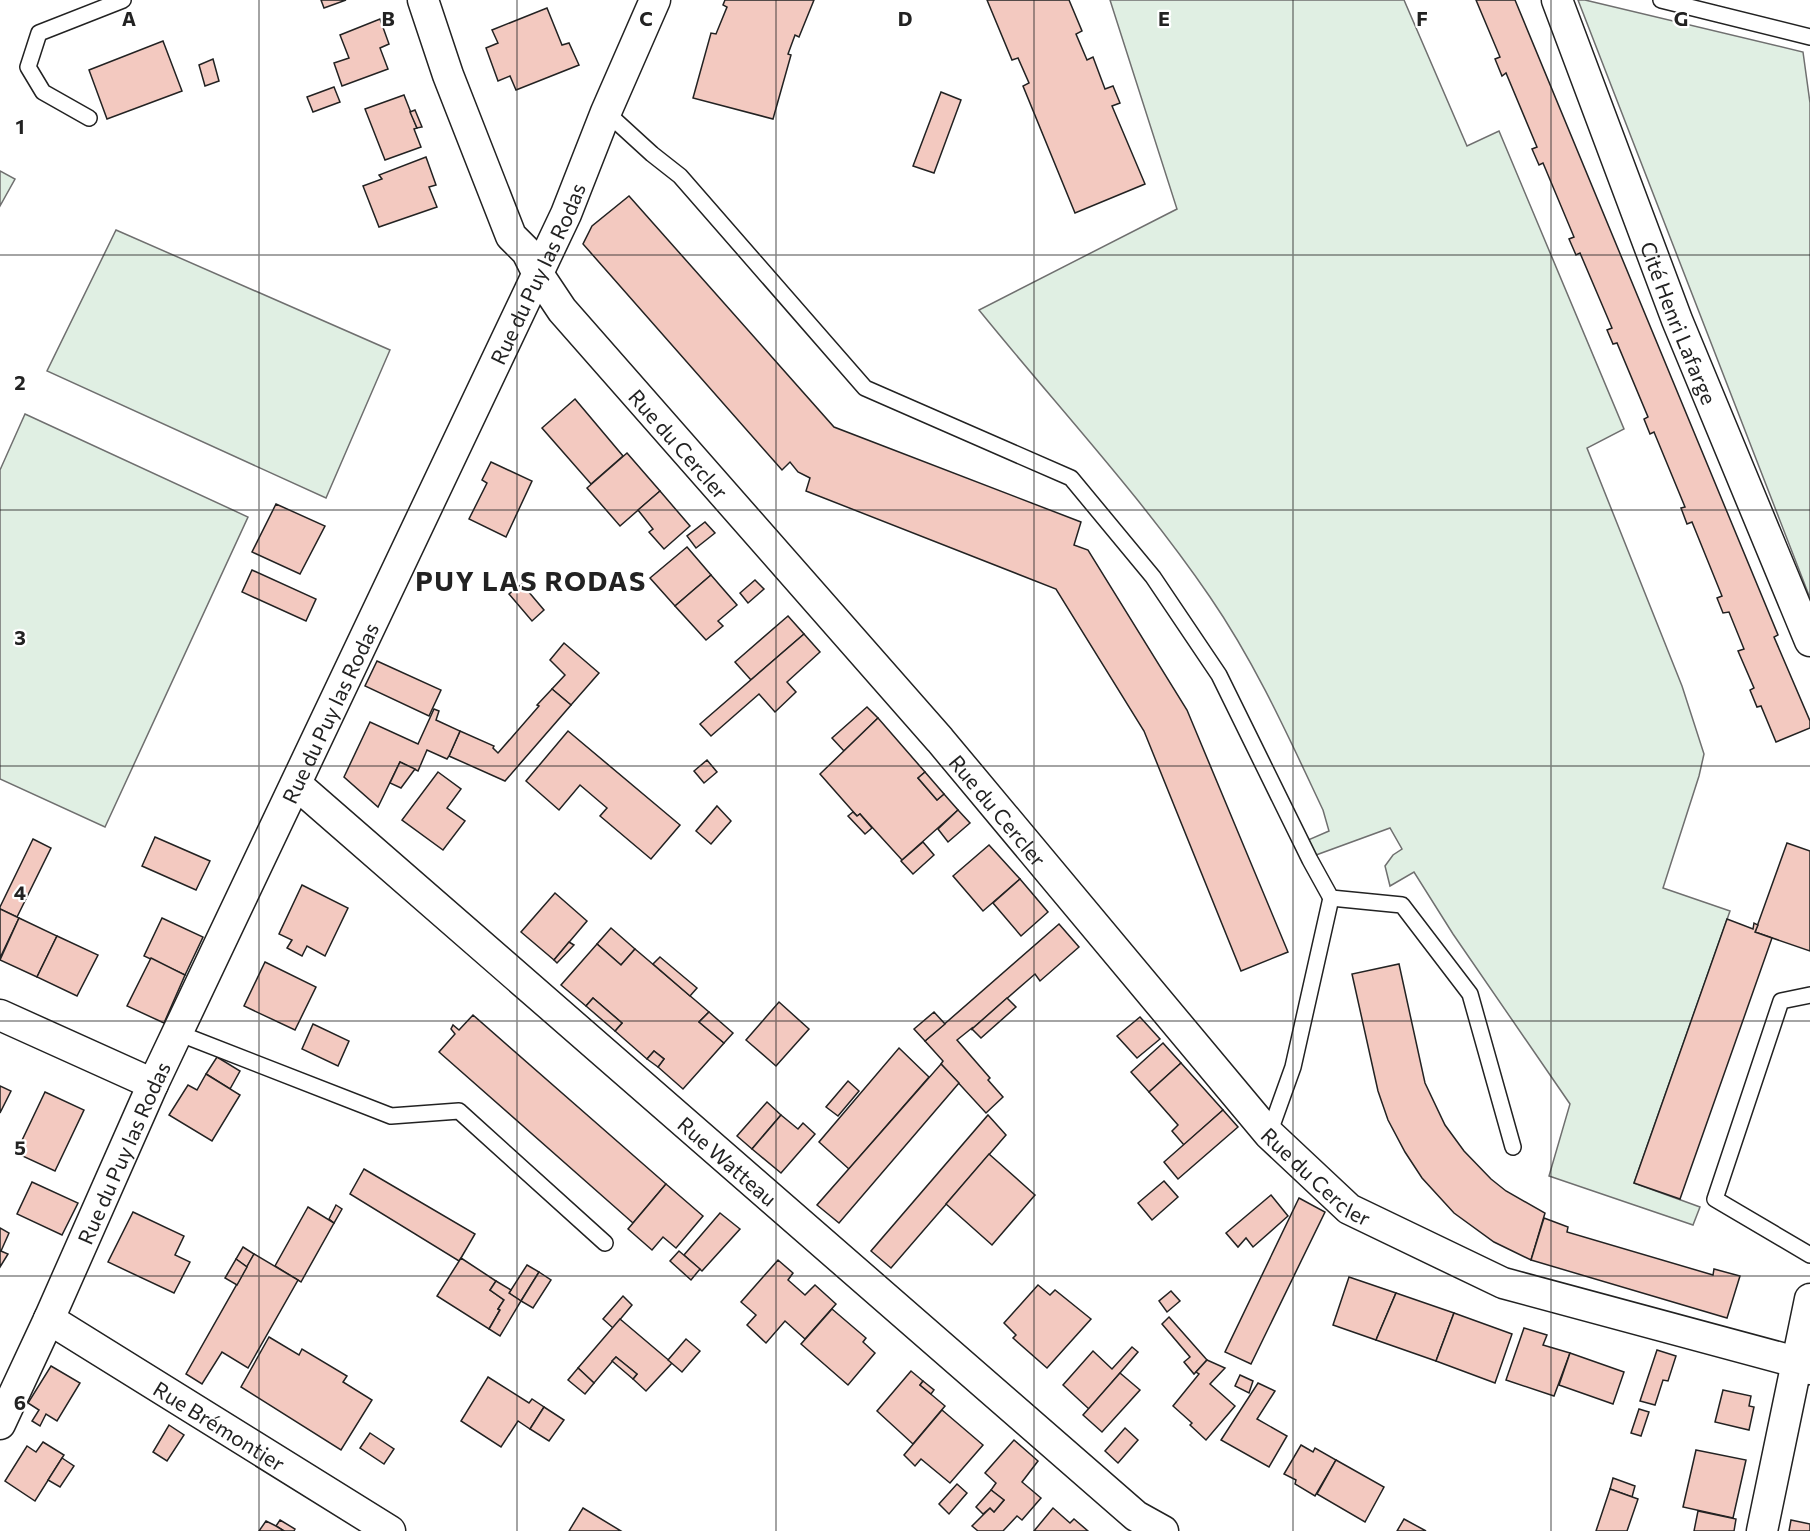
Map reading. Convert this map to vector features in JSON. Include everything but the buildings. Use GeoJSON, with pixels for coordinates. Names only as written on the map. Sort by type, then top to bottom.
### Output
{"type":"FeatureCollection","features":[{"type":"Feature","properties":{"kind":"street","name":"Rue du Cercler"},"geometry":{"type":"LineString","coordinates":[[423,0],[448,75],[511,236],[527,252],[538,274],[562,310],[940,740],[1269,1134],[1349,1209],[1503,1283],[1803,1365]]}},
{"type":"Feature","properties":{"kind":"street","name":"Rue du Puy las Rodas"},"geometry":{"type":"LineString","coordinates":[[0,1424],[153,1084],[566,214],[606,112],[655,0]]}},
{"type":"Feature","properties":{"kind":"street","name":"Cité Henri Lafarge"},"geometry":{"type":"LineString","coordinates":[[1557,0],[1677,320],[1810,641]]}},
{"type":"Feature","properties":{"kind":"street","name":"Rue Watteau"},"geometry":{"type":"LineString","coordinates":[[296,784],[1136,1516],[1163,1531]]}},
{"type":"Feature","properties":{"kind":"street"},"geometry":{"type":"LineString","coordinates":[[0,1015],[153,1084]]}},
{"type":"Feature","properties":{"kind":"street"},"geometry":{"type":"LineString","coordinates":[[1762,1531],[1803,1365],[1810,1299]]}},
{"type":"Feature","properties":{"kind":"street","name":"Rue Brémontier"},"geometry":{"type":"LineString","coordinates":[[49,1319],[390,1531]]}},
{"type":"Feature","properties":{"kind":"lane"},"geometry":{"type":"LineString","coordinates":[[89,118],[43,93],[28,67],[39,33],[123,0]]}},
{"type":"Feature","properties":{"kind":"lane"},"geometry":{"type":"LineString","coordinates":[[1660,0],[1810,37]]}},
{"type":"Feature","properties":{"kind":"lane"},"geometry":{"type":"LineString","coordinates":[[606,112],[680,176],[865,388],[1071,478],[1153,577],[1218,675],[1331,898],[1293,1067],[1269,1134]]}},
{"type":"Feature","properties":{"kind":"lane"},"geometry":{"type":"LineString","coordinates":[[1331,898],[1402,905],[1470,994],[1513,1147]]}},
{"type":"Feature","properties":{"kind":"lane"},"geometry":{"type":"LineString","coordinates":[[1810,995],[1781,1000],[1715,1199],[1810,1255]]}},
{"type":"Feature","properties":{"kind":"lane"},"geometry":{"type":"LineString","coordinates":[[178,1033],[391,1116],[459,1111],[605,1243]]}},
{"type":"Feature","properties":{"kind":"green space"},"geometry":{"type":"Polygon","coordinates":[[[1110,0],[1404,0],[1467,146],[1499,131],[1624,429],[1587,448],[1682,686],[1704,754],[1663,888],[1730,911],[1634,1183],[1700,1207],[1693,1225],[1549,1176],[1570,1104],[1453,934],[1414,872],[1390,886],[1385,866],[1393,855],[1402,849],[1390,828],[1316,855],[1308,840],[1329,831],[1323,810],[1271,702],[1227,622],[1156,523],[979,310],[1177,209],[1110,0]]]}},
{"type":"Feature","properties":{"kind":"green space"},"geometry":{"type":"Polygon","coordinates":[[[1578,0],[1803,52],[1810,103],[1810,598],[1578,0]]]}},
{"type":"Feature","properties":{"kind":"green space"},"geometry":{"type":"Polygon","coordinates":[[[0,171],[15,179],[0,206],[0,171]]]}},
{"type":"Feature","properties":{"kind":"green space"},"geometry":{"type":"Polygon","coordinates":[[[116,230],[390,350],[326,498],[47,371],[116,230]]]}},
{"type":"Feature","properties":{"kind":"green space"},"geometry":{"type":"Polygon","coordinates":[[[25,414],[248,517],[105,827],[0,779],[0,470],[25,414]]]}},
{"type":"Feature","properties":{"kind":"district","name":"PUY LAS RODAS"},"geometry":{"type":"Point","coordinates":[531,580]}}]}
